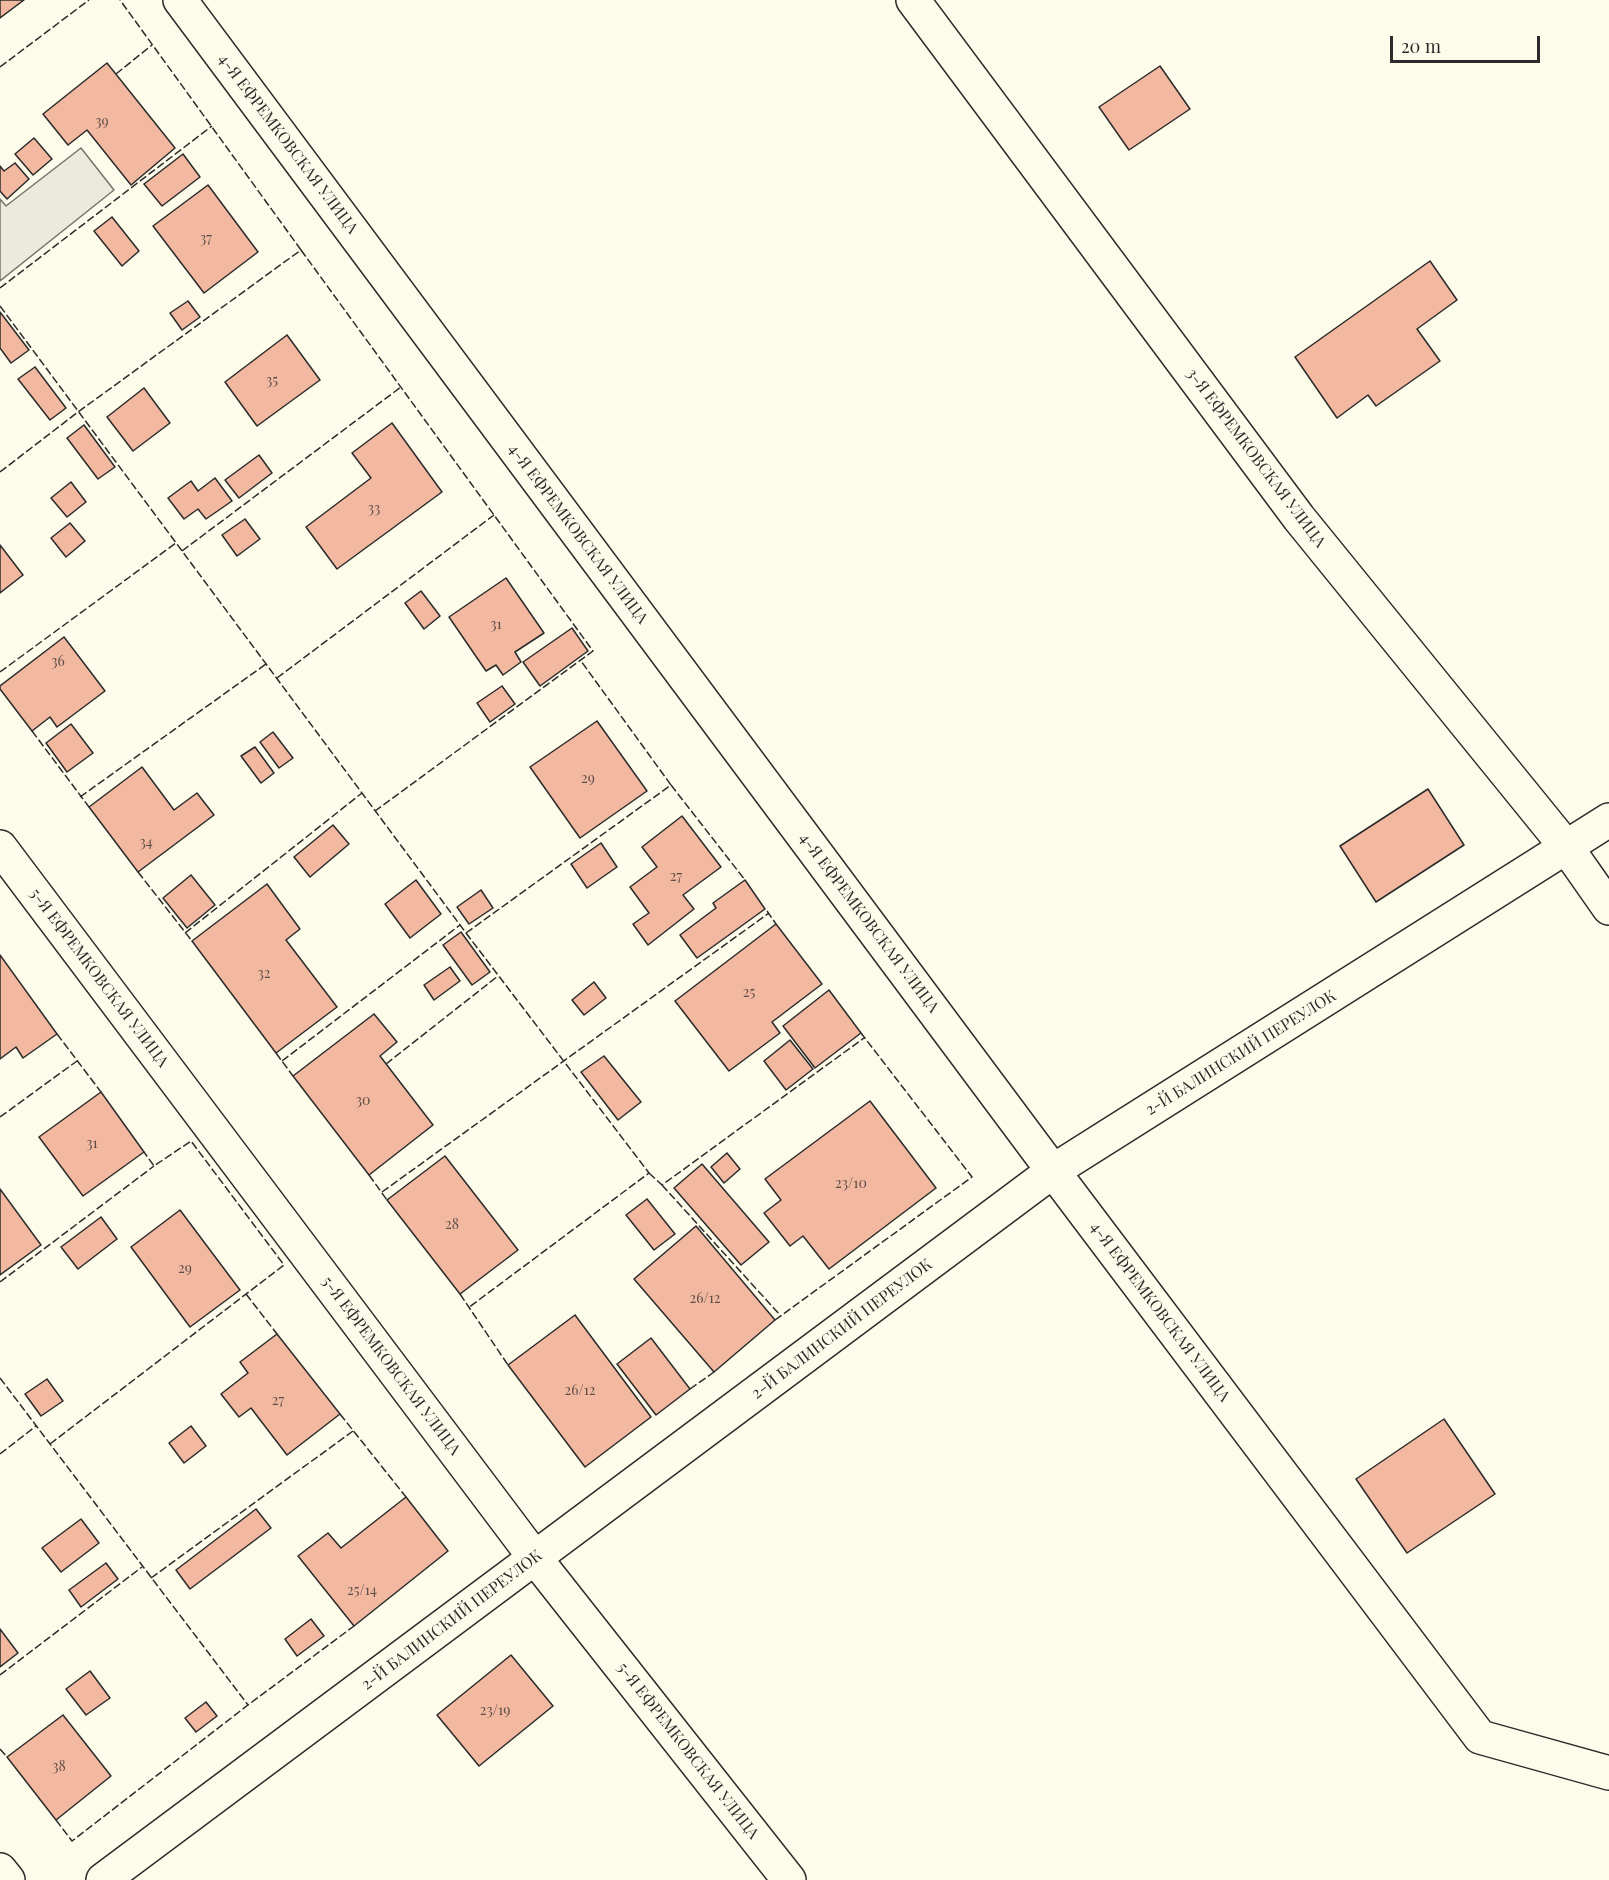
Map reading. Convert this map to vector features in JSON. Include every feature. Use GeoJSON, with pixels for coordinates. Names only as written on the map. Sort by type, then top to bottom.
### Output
{"type":"FeatureCollection","features":[{"type":"Feature","properties":{"kind":"street","name":"4-Я ЕФРЕМКОВСКАЯ УЛИЦА"},"geometry":{"type":"LineString","coordinates":[[180,0],[1053,1171],[1479,1737],[1609,1773]]}},
{"type":"Feature","properties":{"kind":"street","name":"3-Я ЕФРЕМКОВСКАЯ УЛИЦА"},"geometry":{"type":"LineString","coordinates":[[913,0],[1299,518],[1567,848],[1609,908]]}},
{"type":"Feature","properties":{"kind":"street","name":"2-Й БАЛИНСКИЙ ПЕРЕУЛОК"},"geometry":{"type":"LineString","coordinates":[[103,1880],[1053,1171],[1609,820]]}},
{"type":"Feature","properties":{"kind":"street","name":"5-Я ЕФРЕМКОВСКАЯ УЛИЦА"},"geometry":{"type":"LineString","coordinates":[[0,847],[535,1558],[789,1880]]}},
{"type":"Feature","properties":{"kind":"street"},"geometry":{"type":"LineString","coordinates":[[0,1870],[8,1880]]}},
{"type":"Feature","properties":{"kind":"shaded area"},"geometry":{"type":"Polygon","coordinates":[[[81,148],[114,190],[0,281],[0,199],[6,206],[81,148]]]}},
{"type":"Feature","properties":{"kind":"building"},"geometry":{"type":"Polygon","coordinates":[[[0,0],[24,0],[0,18],[0,0]]]}},
{"type":"Feature","properties":{"kind":"building"},"geometry":{"type":"Polygon","coordinates":[[[107,63],[175,148],[131,185],[87,130],[68,145],[43,114],[107,63]]]}},
{"type":"Feature","properties":{"kind":"building"},"geometry":{"type":"Polygon","coordinates":[[[1160,66],[1190,109],[1129,150],[1099,107],[1160,66]]]}},
{"type":"Feature","properties":{"kind":"building"},"geometry":{"type":"Polygon","coordinates":[[[34,138],[52,159],[33,175],[15,154],[34,138]]]}},
{"type":"Feature","properties":{"kind":"building"},"geometry":{"type":"Polygon","coordinates":[[[183,154],[200,177],[162,206],[144,184],[183,154]]]}},
{"type":"Feature","properties":{"kind":"building"},"geometry":{"type":"Polygon","coordinates":[[[15,163],[29,179],[7,199],[0,191],[0,166],[4,171],[15,163]]]}},
{"type":"Feature","properties":{"kind":"building"},"geometry":{"type":"Polygon","coordinates":[[[208,185],[258,252],[204,293],[153,226],[208,185]]]}},
{"type":"Feature","properties":{"kind":"building"},"geometry":{"type":"Polygon","coordinates":[[[112,217],[139,251],[122,266],[94,231],[112,217]]]}},
{"type":"Feature","properties":{"kind":"building"},"geometry":{"type":"Polygon","coordinates":[[[1430,261],[1457,300],[1417,329],[1440,361],[1376,406],[1368,395],[1337,418],[1295,357],[1430,261]]]}},
{"type":"Feature","properties":{"kind":"building"},"geometry":{"type":"Polygon","coordinates":[[[188,301],[200,317],[182,330],[170,313],[188,301]]]}},
{"type":"Feature","properties":{"kind":"building"},"geometry":{"type":"Polygon","coordinates":[[[0,312],[29,350],[11,363],[0,348],[0,312]]]}},
{"type":"Feature","properties":{"kind":"building"},"geometry":{"type":"Polygon","coordinates":[[[287,335],[320,380],[257,426],[225,382],[287,335]]]}},
{"type":"Feature","properties":{"kind":"building"},"geometry":{"type":"Polygon","coordinates":[[[35,367],[66,408],[50,420],[18,379],[35,367]]]}},
{"type":"Feature","properties":{"kind":"building"},"geometry":{"type":"Polygon","coordinates":[[[144,388],[170,423],[133,451],[107,417],[144,388]]]}},
{"type":"Feature","properties":{"kind":"building"},"geometry":{"type":"Polygon","coordinates":[[[392,423],[442,492],[337,569],[306,527],[371,478],[352,453],[392,423]]]}},
{"type":"Feature","properties":{"kind":"building"},"geometry":{"type":"Polygon","coordinates":[[[84,425],[115,467],[98,479],[67,438],[84,425]]]}},
{"type":"Feature","properties":{"kind":"building"},"geometry":{"type":"Polygon","coordinates":[[[259,455],[272,473],[239,498],[225,480],[259,455]]]}},
{"type":"Feature","properties":{"kind":"building"},"geometry":{"type":"Polygon","coordinates":[[[215,478],[232,501],[206,519],[198,509],[184,519],[168,498],[191,481],[198,491],[215,478]]]}},
{"type":"Feature","properties":{"kind":"building"},"geometry":{"type":"Polygon","coordinates":[[[71,482],[86,502],[67,517],[51,498],[71,482]]]}},
{"type":"Feature","properties":{"kind":"building"},"geometry":{"type":"Polygon","coordinates":[[[245,519],[260,539],[237,556],[222,535],[245,519]]]}},
{"type":"Feature","properties":{"kind":"building"},"geometry":{"type":"Polygon","coordinates":[[[70,523],[85,541],[66,557],[51,538],[70,523]]]}},
{"type":"Feature","properties":{"kind":"building"},"geometry":{"type":"Polygon","coordinates":[[[0,545],[23,575],[0,593],[0,545]]]}},
{"type":"Feature","properties":{"kind":"building"},"geometry":{"type":"Polygon","coordinates":[[[506,578],[544,633],[515,652],[521,662],[503,675],[496,665],[486,671],[449,617],[506,578]]]}},
{"type":"Feature","properties":{"kind":"building"},"geometry":{"type":"Polygon","coordinates":[[[421,591],[440,616],[424,629],[405,603],[421,591]]]}},
{"type":"Feature","properties":{"kind":"building"},"geometry":{"type":"Polygon","coordinates":[[[572,628],[588,651],[540,686],[523,662],[572,628]]]}},
{"type":"Feature","properties":{"kind":"building"},"geometry":{"type":"Polygon","coordinates":[[[64,637],[105,691],[57,727],[50,717],[32,731],[0,686],[64,637]]]}},
{"type":"Feature","properties":{"kind":"building"},"geometry":{"type":"Polygon","coordinates":[[[502,686],[515,704],[490,722],[477,703],[502,686]]]}},
{"type":"Feature","properties":{"kind":"building"},"geometry":{"type":"Polygon","coordinates":[[[597,721],[647,791],[580,838],[530,767],[597,721]]]}},
{"type":"Feature","properties":{"kind":"building"},"geometry":{"type":"Polygon","coordinates":[[[71,724],[93,753],[67,772],[46,743],[71,724]]]}},
{"type":"Feature","properties":{"kind":"building"},"geometry":{"type":"Polygon","coordinates":[[[273,732],[293,758],[279,768],[260,742],[273,732]]]}},
{"type":"Feature","properties":{"kind":"building"},"geometry":{"type":"Polygon","coordinates":[[[255,747],[274,773],[261,783],[241,756],[255,747]]]}},
{"type":"Feature","properties":{"kind":"building"},"geometry":{"type":"Polygon","coordinates":[[[142,767],[174,810],[197,793],[214,815],[138,872],[89,807],[142,767]]]}},
{"type":"Feature","properties":{"kind":"building"},"geometry":{"type":"Polygon","coordinates":[[[1428,789],[1464,845],[1376,902],[1340,846],[1428,789]]]}},
{"type":"Feature","properties":{"kind":"building"},"geometry":{"type":"Polygon","coordinates":[[[682,816],[721,867],[683,895],[694,909],[648,945],[633,924],[649,913],[630,887],[657,867],[642,847],[682,816]]]}},
{"type":"Feature","properties":{"kind":"building"},"geometry":{"type":"Polygon","coordinates":[[[333,825],[349,844],[310,877],[294,857],[333,825]]]}},
{"type":"Feature","properties":{"kind":"building"},"geometry":{"type":"Polygon","coordinates":[[[601,843],[617,867],[587,888],[571,864],[601,843]]]}},
{"type":"Feature","properties":{"kind":"building"},"geometry":{"type":"Polygon","coordinates":[[[191,875],[215,905],[187,928],[163,898],[191,875]]]}},
{"type":"Feature","properties":{"kind":"building"},"geometry":{"type":"Polygon","coordinates":[[[416,880],[441,914],[410,938],[385,904],[416,880]]]}},
{"type":"Feature","properties":{"kind":"building"},"geometry":{"type":"Polygon","coordinates":[[[745,880],[765,909],[697,958],[680,935],[716,908],[713,903],[745,880]]]}},
{"type":"Feature","properties":{"kind":"building"},"geometry":{"type":"Polygon","coordinates":[[[267,884],[300,929],[286,940],[337,1007],[276,1053],[192,941],[267,884]]]}},
{"type":"Feature","properties":{"kind":"building"},"geometry":{"type":"Polygon","coordinates":[[[481,890],[493,908],[469,924],[457,907],[481,890]]]}},
{"type":"Feature","properties":{"kind":"building"},"geometry":{"type":"Polygon","coordinates":[[[776,924],[822,984],[772,1022],[780,1033],[729,1071],[675,1001],[776,924]]]}},
{"type":"Feature","properties":{"kind":"building"},"geometry":{"type":"Polygon","coordinates":[[[461,932],[490,972],[472,985],[443,945],[461,932]]]}},
{"type":"Feature","properties":{"kind":"building"},"geometry":{"type":"Polygon","coordinates":[[[0,955],[57,1034],[23,1058],[16,1047],[0,1059],[0,955]]]}},
{"type":"Feature","properties":{"kind":"building"},"geometry":{"type":"Polygon","coordinates":[[[450,967],[460,981],[434,1000],[424,985],[450,967]]]}},
{"type":"Feature","properties":{"kind":"building"},"geometry":{"type":"Polygon","coordinates":[[[594,982],[606,998],[584,1015],[572,1000],[594,982]]]}},
{"type":"Feature","properties":{"kind":"building"},"geometry":{"type":"Polygon","coordinates":[[[829,990],[861,1033],[815,1068],[783,1026],[829,990]]]}},
{"type":"Feature","properties":{"kind":"building"},"geometry":{"type":"Polygon","coordinates":[[[374,1014],[397,1042],[380,1056],[433,1125],[369,1175],[293,1076],[374,1014]]]}},
{"type":"Feature","properties":{"kind":"building"},"geometry":{"type":"Polygon","coordinates":[[[790,1040],[813,1069],[786,1090],[764,1061],[790,1040]]]}},
{"type":"Feature","properties":{"kind":"building"},"geometry":{"type":"Polygon","coordinates":[[[604,1056],[641,1102],[618,1120],[581,1072],[604,1056]]]}},
{"type":"Feature","properties":{"kind":"building"},"geometry":{"type":"Polygon","coordinates":[[[101,1092],[144,1152],[83,1196],[39,1137],[101,1092]]]}},
{"type":"Feature","properties":{"kind":"building"},"geometry":{"type":"Polygon","coordinates":[[[870,1101],[936,1188],[829,1269],[803,1236],[790,1246],[764,1213],[781,1200],[765,1179],[870,1101]]]}},
{"type":"Feature","properties":{"kind":"building"},"geometry":{"type":"Polygon","coordinates":[[[727,1153],[740,1169],[724,1183],[711,1167],[727,1153]]]}},
{"type":"Feature","properties":{"kind":"building"},"geometry":{"type":"Polygon","coordinates":[[[445,1156],[518,1250],[460,1294],[387,1200],[445,1156]]]}},
{"type":"Feature","properties":{"kind":"building"},"geometry":{"type":"Polygon","coordinates":[[[702,1164],[769,1242],[741,1265],[674,1188],[702,1164]]]}},
{"type":"Feature","properties":{"kind":"building"},"geometry":{"type":"Polygon","coordinates":[[[0,1189],[41,1245],[0,1275],[0,1189]]]}},
{"type":"Feature","properties":{"kind":"building"},"geometry":{"type":"Polygon","coordinates":[[[647,1199],[675,1234],[654,1250],[626,1215],[647,1199]]]}},
{"type":"Feature","properties":{"kind":"building"},"geometry":{"type":"Polygon","coordinates":[[[180,1210],[240,1290],[190,1327],[131,1247],[180,1210]]]}},
{"type":"Feature","properties":{"kind":"building"},"geometry":{"type":"Polygon","coordinates":[[[101,1217],[117,1239],[78,1269],[61,1247],[101,1217]]]}},
{"type":"Feature","properties":{"kind":"building"},"geometry":{"type":"Polygon","coordinates":[[[696,1226],[775,1320],[714,1372],[634,1279],[696,1226]]]}},
{"type":"Feature","properties":{"kind":"building"},"geometry":{"type":"Polygon","coordinates":[[[575,1315],[651,1417],[585,1467],[508,1365],[575,1315]]]}},
{"type":"Feature","properties":{"kind":"building"},"geometry":{"type":"Polygon","coordinates":[[[277,1334],[340,1414],[287,1455],[251,1408],[239,1417],[221,1394],[248,1373],[240,1362],[277,1334]]]}},
{"type":"Feature","properties":{"kind":"building"},"geometry":{"type":"Polygon","coordinates":[[[651,1338],[690,1389],[656,1415],[617,1364],[651,1338]]]}},
{"type":"Feature","properties":{"kind":"building"},"geometry":{"type":"Polygon","coordinates":[[[47,1379],[63,1401],[41,1416],[25,1394],[47,1379]]]}},
{"type":"Feature","properties":{"kind":"building"},"geometry":{"type":"Polygon","coordinates":[[[1444,1419],[1495,1494],[1407,1553],[1356,1479],[1444,1419]]]}},
{"type":"Feature","properties":{"kind":"building"},"geometry":{"type":"Polygon","coordinates":[[[191,1426],[206,1446],[184,1463],[169,1443],[191,1426]]]}},
{"type":"Feature","properties":{"kind":"building"},"geometry":{"type":"Polygon","coordinates":[[[406,1497],[448,1551],[354,1626],[298,1556],[328,1533],[341,1548],[406,1497]]]}},
{"type":"Feature","properties":{"kind":"building"},"geometry":{"type":"Polygon","coordinates":[[[256,1509],[271,1528],[190,1589],[176,1570],[256,1509]]]}},
{"type":"Feature","properties":{"kind":"building"},"geometry":{"type":"Polygon","coordinates":[[[81,1519],[99,1543],[61,1572],[42,1548],[81,1519]]]}},
{"type":"Feature","properties":{"kind":"building"},"geometry":{"type":"Polygon","coordinates":[[[106,1563],[118,1579],[81,1607],[69,1590],[106,1563]]]}},
{"type":"Feature","properties":{"kind":"building"},"geometry":{"type":"Polygon","coordinates":[[[311,1619],[324,1636],[297,1656],[285,1639],[311,1619]]]}},
{"type":"Feature","properties":{"kind":"building"},"geometry":{"type":"Polygon","coordinates":[[[0,1629],[18,1653],[0,1667],[0,1629]]]}},
{"type":"Feature","properties":{"kind":"building"},"geometry":{"type":"Polygon","coordinates":[[[511,1655],[553,1706],[479,1766],[437,1715],[511,1655]]]}},
{"type":"Feature","properties":{"kind":"building"},"geometry":{"type":"Polygon","coordinates":[[[90,1671],[110,1698],[86,1715],[66,1689],[90,1671]]]}},
{"type":"Feature","properties":{"kind":"building"},"geometry":{"type":"Polygon","coordinates":[[[206,1702],[217,1716],[196,1732],[185,1718],[206,1702]]]}},
{"type":"Feature","properties":{"kind":"building"},"geometry":{"type":"Polygon","coordinates":[[[63,1715],[111,1776],[56,1820],[7,1757],[63,1715]]]}},
{"type":"Feature","properties":{"kind":"fence"},"geometry":{"type":"LineString","coordinates":[[0,67],[89,0]]}},
{"type":"Feature","properties":{"kind":"fence"},"geometry":{"type":"LineString","coordinates":[[0,472],[78,412],[301,250],[120,0]]}},
{"type":"Feature","properties":{"kind":"fence"},"geometry":{"type":"LineString","coordinates":[[116,74],[152,45]]}},
{"type":"Feature","properties":{"kind":"fence"},"geometry":{"type":"LineString","coordinates":[[0,288],[212,126]]}},
{"type":"Feature","properties":{"kind":"fence"},"geometry":{"type":"LineString","coordinates":[[301,250],[593,651],[375,811]]}},
{"type":"Feature","properties":{"kind":"fence"},"geometry":{"type":"LineString","coordinates":[[0,306],[466,933],[649,1173],[468,1308]]}},
{"type":"Feature","properties":{"kind":"fence"},"geometry":{"type":"LineString","coordinates":[[182,551],[401,387]]}},
{"type":"Feature","properties":{"kind":"fence"},"geometry":{"type":"LineString","coordinates":[[277,678],[494,515]]}},
{"type":"Feature","properties":{"kind":"fence"},"geometry":{"type":"LineString","coordinates":[[0,672],[176,543]]}},
{"type":"Feature","properties":{"kind":"fence"},"geometry":{"type":"LineString","coordinates":[[466,933],[671,785],[581,661]]}},
{"type":"Feature","properties":{"kind":"fence"},"geometry":{"type":"LineString","coordinates":[[80,797],[266,664]]}},
{"type":"Feature","properties":{"kind":"fence"},"geometry":{"type":"LineString","coordinates":[[32,731],[89,807]]}},
{"type":"Feature","properties":{"kind":"fence"},"geometry":{"type":"LineString","coordinates":[[671,785],[745,880]]}},
{"type":"Feature","properties":{"kind":"fence"},"geometry":{"type":"LineString","coordinates":[[185,933],[362,793]]}},
{"type":"Feature","properties":{"kind":"fence"},"geometry":{"type":"LineString","coordinates":[[138,872],[192,941]]}},
{"type":"Feature","properties":{"kind":"fence"},"geometry":{"type":"LineString","coordinates":[[767,911],[776,924]]}},
{"type":"Feature","properties":{"kind":"fence"},"geometry":{"type":"LineString","coordinates":[[382,1192],[769,913]]}},
{"type":"Feature","properties":{"kind":"fence"},"geometry":{"type":"LineString","coordinates":[[282,1061],[460,925]]}},
{"type":"Feature","properties":{"kind":"fence"},"geometry":{"type":"LineString","coordinates":[[386,1064],[498,976]]}},
{"type":"Feature","properties":{"kind":"fence"},"geometry":{"type":"LineString","coordinates":[[775,1320],[972,1177],[861,1033]]}},
{"type":"Feature","properties":{"kind":"fence"},"geometry":{"type":"LineString","coordinates":[[57,1034],[101,1092]]}},
{"type":"Feature","properties":{"kind":"fence"},"geometry":{"type":"LineString","coordinates":[[649,1173],[662,1185],[864,1038]]}},
{"type":"Feature","properties":{"kind":"fence"},"geometry":{"type":"LineString","coordinates":[[276,1053],[293,1076]]}},
{"type":"Feature","properties":{"kind":"fence"},"geometry":{"type":"LineString","coordinates":[[0,1117],[77,1061]]}},
{"type":"Feature","properties":{"kind":"fence"},"geometry":{"type":"LineString","coordinates":[[50,1444],[284,1265],[191,1141],[154,1166],[144,1152]]}},
{"type":"Feature","properties":{"kind":"fence"},"geometry":{"type":"LineString","coordinates":[[0,1282],[154,1166]]}},
{"type":"Feature","properties":{"kind":"fence"},"geometry":{"type":"LineString","coordinates":[[369,1175],[387,1200]]}},
{"type":"Feature","properties":{"kind":"fence"},"geometry":{"type":"LineString","coordinates":[[662,1185],[780,1315]]}},
{"type":"Feature","properties":{"kind":"fence"},"geometry":{"type":"LineString","coordinates":[[246,1294],[277,1334]]}},
{"type":"Feature","properties":{"kind":"fence"},"geometry":{"type":"LineString","coordinates":[[460,1294],[508,1365]]}},
{"type":"Feature","properties":{"kind":"fence"},"geometry":{"type":"LineString","coordinates":[[690,1389],[714,1372]]}},
{"type":"Feature","properties":{"kind":"fence"},"geometry":{"type":"LineString","coordinates":[[0,1378],[248,1705]]}},
{"type":"Feature","properties":{"kind":"fence"},"geometry":{"type":"LineString","coordinates":[[340,1414],[406,1497]]}},
{"type":"Feature","properties":{"kind":"fence"},"geometry":{"type":"LineString","coordinates":[[0,1454],[36,1426]]}},
{"type":"Feature","properties":{"kind":"fence"},"geometry":{"type":"LineString","coordinates":[[151,1578],[353,1431]]}},
{"type":"Feature","properties":{"kind":"fence"},"geometry":{"type":"LineString","coordinates":[[0,1675],[142,1567]]}},
{"type":"Feature","properties":{"kind":"fence"},"geometry":{"type":"LineString","coordinates":[[56,1820],[72,1841],[354,1626]]}},
{"type":"Feature","properties":{"kind":"fence"},"geometry":{"type":"LineString","coordinates":[[0,1749],[7,1757]]}}]}
